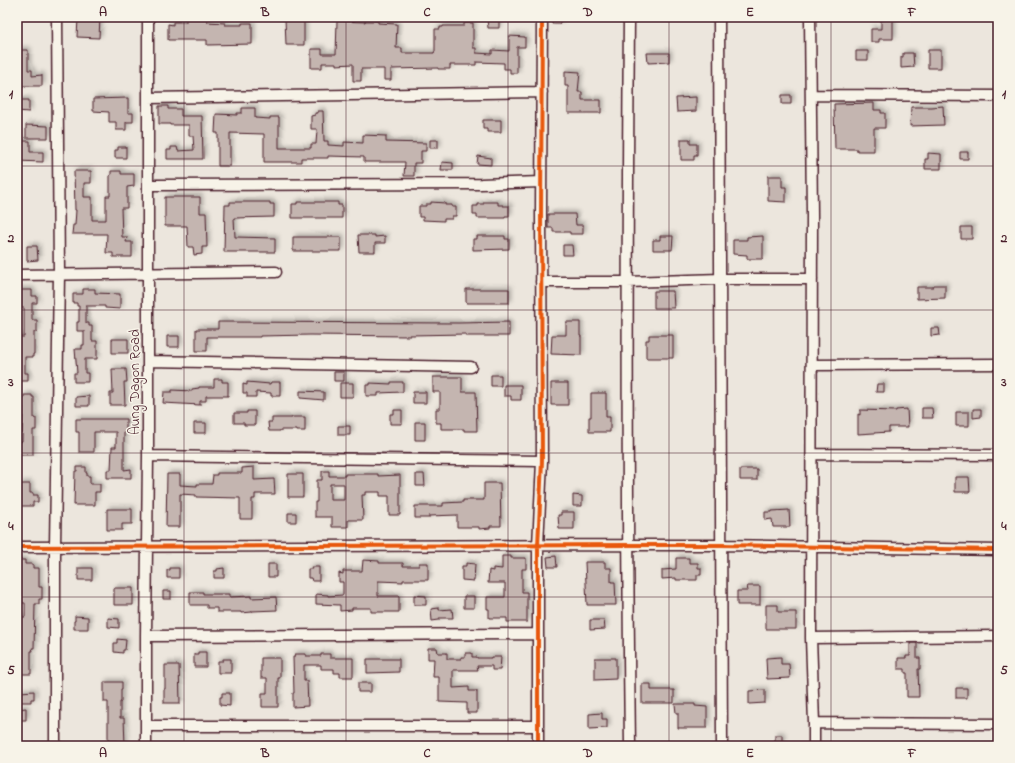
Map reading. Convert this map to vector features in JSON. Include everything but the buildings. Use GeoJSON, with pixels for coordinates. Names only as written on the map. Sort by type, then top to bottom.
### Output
{"type":"FeatureCollection","features":[{"type":"Feature","properties":{"kind":"street"},"geometry":{"type":"LineString","coordinates":[[55,746],[55,547],[59,274],[58,17]]}},
{"type":"Feature","properties":{"kind":"street","name":"Aung Dagon Road"},"geometry":{"type":"LineString","coordinates":[[146,746],[148,456],[148,17]]}},
{"type":"Feature","properties":{"kind":"street"},"geometry":{"type":"LineString","coordinates":[[538,746],[538,546],[542,461],[542,17]]}},
{"type":"Feature","properties":{"kind":"street"},"geometry":{"type":"LineString","coordinates":[[629,17],[627,282],[630,746]]}},
{"type":"Feature","properties":{"kind":"street"},"geometry":{"type":"LineString","coordinates":[[719,17],[722,746]]}},
{"type":"Feature","properties":{"kind":"street"},"geometry":{"type":"LineString","coordinates":[[810,17],[812,279],[811,546],[814,746]]}},
{"type":"Feature","properties":{"kind":"street"},"geometry":{"type":"LineString","coordinates":[[148,98],[542,92]]}},
{"type":"Feature","properties":{"kind":"street"},"geometry":{"type":"LineString","coordinates":[[811,95],[998,96]]}},
{"type":"Feature","properties":{"kind":"street"},"geometry":{"type":"LineString","coordinates":[[148,185],[473,184],[541,182]]}},
{"type":"Feature","properties":{"kind":"street"},"geometry":{"type":"LineString","coordinates":[[17,275],[276,272]]}},
{"type":"Feature","properties":{"kind":"street"},"geometry":{"type":"LineString","coordinates":[[541,282],[812,279]]}},
{"type":"Feature","properties":{"kind":"street"},"geometry":{"type":"LineString","coordinates":[[148,361],[471,367]]}},
{"type":"Feature","properties":{"kind":"street"},"geometry":{"type":"LineString","coordinates":[[812,365],[998,364]]}},
{"type":"Feature","properties":{"kind":"street"},"geometry":{"type":"LineString","coordinates":[[812,454],[998,455]]}},
{"type":"Feature","properties":{"kind":"street"},"geometry":{"type":"LineString","coordinates":[[148,456],[542,461]]}},
{"type":"Feature","properties":{"kind":"street"},"geometry":{"type":"LineString","coordinates":[[17,547],[721,545],[998,550]]}},
{"type":"Feature","properties":{"kind":"street"},"geometry":{"type":"LineString","coordinates":[[146,636],[538,634]]}},
{"type":"Feature","properties":{"kind":"street"},"geometry":{"type":"LineString","coordinates":[[812,638],[998,636]]}},
{"type":"Feature","properties":{"kind":"street"},"geometry":{"type":"LineString","coordinates":[[814,723],[998,724]]}},
{"type":"Feature","properties":{"kind":"street"},"geometry":{"type":"LineString","coordinates":[[146,726],[538,726]]}},
{"type":"Feature","properties":{"kind":"cycle path"},"geometry":{"type":"LineString","coordinates":[[538,746],[538,546],[542,461],[542,17]]}},
{"type":"Feature","properties":{"kind":"cycle path"},"geometry":{"type":"LineString","coordinates":[[17,547],[721,545],[998,550]]}}]}
